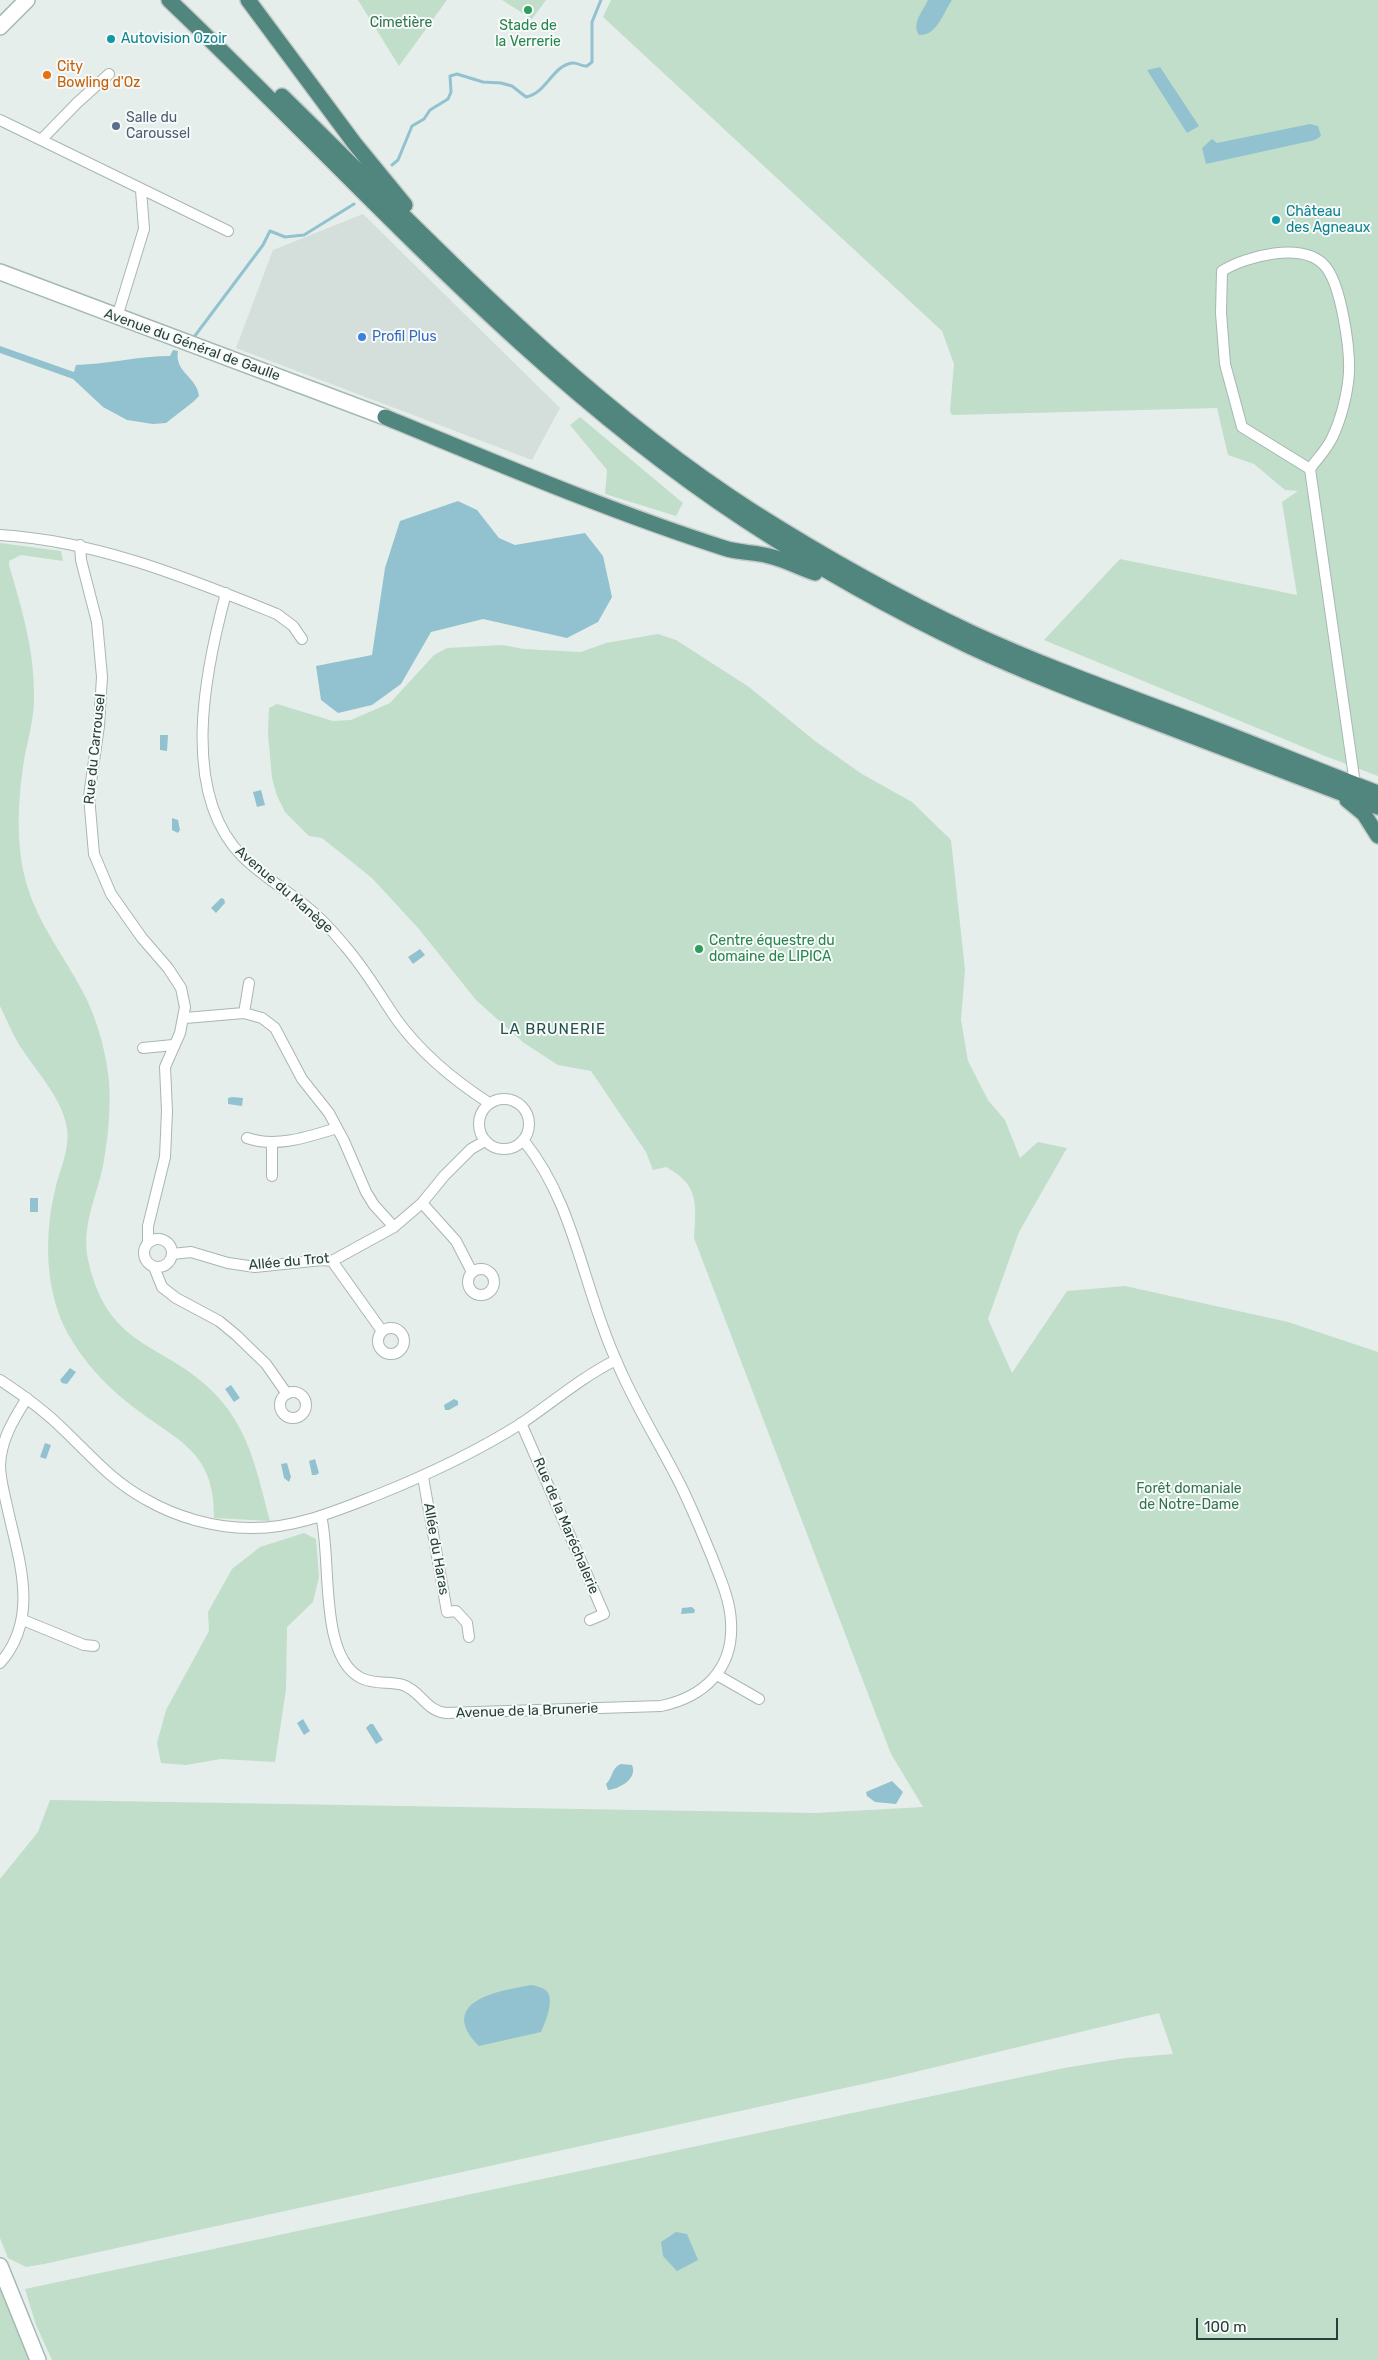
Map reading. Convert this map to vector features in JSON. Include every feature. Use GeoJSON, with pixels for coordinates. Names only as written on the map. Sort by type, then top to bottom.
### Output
{"type":"FeatureCollection","features":[{"type":"Feature","properties":{"kind":"highway"},"geometry":{"type":"LineString","coordinates":[[169,0],[510,334],[598,411],[738,515],[842,580],[966,644],[1062,686],[1378,807]]}},
{"type":"Feature","properties":{"kind":"highway"},"geometry":{"type":"LineString","coordinates":[[183,0],[517,326],[605,404],[706,480],[824,555],[892,594],[975,634],[1068,673],[1378,793]]}},
{"type":"Feature","properties":{"kind":"highway"},"geometry":{"type":"LineString","coordinates":[[248,0],[355,144],[424,225],[429,240]]}},
{"type":"Feature","properties":{"kind":"highway"},"geometry":{"type":"LineString","coordinates":[[385,417],[497,463],[727,549],[769,556],[813,573],[842,580]]}},
{"type":"Feature","properties":{"kind":"highway"},"geometry":{"type":"LineString","coordinates":[[1336,791],[1364,814],[1378,836]]}},
{"type":"Feature","properties":{"kind":"main road"},"geometry":{"type":"LineString","coordinates":[[0,27],[27,0]]}},
{"type":"Feature","properties":{"kind":"main road","name":"Avenue du Général de Gaulle"},"geometry":{"type":"LineString","coordinates":[[0,272],[385,417]]}},
{"type":"Feature","properties":{"kind":"main road"},"geometry":{"type":"LineString","coordinates":[[0,2266],[38,2360]]}},
{"type":"Feature","properties":{"kind":"street"},"geometry":{"type":"LineString","coordinates":[[41,140],[109,74]]}},
{"type":"Feature","properties":{"kind":"street"},"geometry":{"type":"LineString","coordinates":[[0,120],[228,231]]}},
{"type":"Feature","properties":{"kind":"street"},"geometry":{"type":"LineString","coordinates":[[117,317],[144,229],[141,190]]}},
{"type":"Feature","properties":{"kind":"street"},"geometry":{"type":"LineString","coordinates":[[1310,469],[1242,427],[1225,364],[1221,313],[1222,271],[1233,264],[1268,254],[1299,252],[1325,265],[1337,287],[1343,316],[1349,372],[1345,398],[1332,439],[1310,469],[1355,784]]}},
{"type":"Feature","properties":{"kind":"street"},"geometry":{"type":"LineString","coordinates":[[0,535],[80,545],[148,564],[277,614],[292,626],[302,639]]}},
{"type":"Feature","properties":{"kind":"street","name":"Rue du Carrousel"},"geometry":{"type":"LineString","coordinates":[[80,545],[81,560],[97,622],[102,677],[99,726],[89,796],[94,854],[111,894],[142,938],[168,968],[181,988],[185,1006],[185,1018]]}},
{"type":"Feature","properties":{"kind":"street","name":"Avenue du Manège"},"geometry":{"type":"LineString","coordinates":[[226,593],[209,672],[202,756],[206,789],[219,824],[249,863],[304,904],[336,935],[363,967],[398,1021],[419,1046],[437,1063],[489,1103]]}},
{"type":"Feature","properties":{"kind":"street"},"geometry":{"type":"LineString","coordinates":[[244,1013],[249,984]]}},
{"type":"Feature","properties":{"kind":"street"},"geometry":{"type":"LineString","coordinates":[[148,1243],[148,1226],[165,1157],[167,1111],[165,1067],[173,1045],[185,1018],[244,1013],[262,1018],[275,1028],[302,1079],[329,1113],[366,1192],[374,1205],[394,1227]]}},
{"type":"Feature","properties":{"kind":"street"},"geometry":{"type":"LineString","coordinates":[[143,1048],[173,1045]]}},
{"type":"Feature","properties":{"kind":"street"},"geometry":{"type":"LineString","coordinates":[[504,1098],[518,1103],[524,1108],[530,1124],[524,1140],[517,1146],[500,1149],[485,1141],[478,1125],[483,1109],[489,1103],[504,1098]]}},
{"type":"Feature","properties":{"kind":"street"},"geometry":{"type":"LineString","coordinates":[[247,1138],[272,1142],[308,1137],[337,1128]]}},
{"type":"Feature","properties":{"kind":"street","name":"Avenue de la Brunerie"},"geometry":{"type":"LineString","coordinates":[[321,1516],[325,1535],[331,1621],[344,1663],[351,1671],[366,1680],[400,1684],[409,1687],[435,1711],[459,1713],[661,1706],[689,1698],[702,1690],[717,1675],[726,1658],[730,1642],[731,1622],[724,1587],[691,1507],[644,1419],[616,1360],[592,1299],[574,1237],[553,1186],[538,1158],[524,1140]]}},
{"type":"Feature","properties":{"kind":"street","name":"Allée du Trot"},"geometry":{"type":"LineString","coordinates":[[172,1254],[191,1252],[228,1263],[255,1267],[322,1260],[332,1261],[394,1227],[422,1203],[444,1176],[471,1149],[485,1141]]}},
{"type":"Feature","properties":{"kind":"street"},"geometry":{"type":"LineString","coordinates":[[272,1142],[272,1176]]}},
{"type":"Feature","properties":{"kind":"street"},"geometry":{"type":"LineString","coordinates":[[422,1203],[456,1241],[472,1272]]}},
{"type":"Feature","properties":{"kind":"street"},"geometry":{"type":"LineString","coordinates":[[154,1267],[166,1265],[172,1254],[166,1241],[157,1239],[148,1243],[144,1249],[144,1257],[147,1263],[154,1267],[162,1287],[176,1298],[219,1321],[236,1335],[266,1364],[287,1394]]}},
{"type":"Feature","properties":{"kind":"street"},"geometry":{"type":"LineString","coordinates":[[332,1261],[382,1331]]}},
{"type":"Feature","properties":{"kind":"street"},"geometry":{"type":"LineString","coordinates":[[0,1380],[27,1398],[59,1425],[113,1478],[146,1500],[166,1510],[205,1522],[249,1528],[286,1525],[321,1516],[423,1477],[521,1423],[598,1369],[616,1360]]}},
{"type":"Feature","properties":{"kind":"street"},"geometry":{"type":"LineString","coordinates":[[0,1663],[12,1646],[23,1620],[24,1586],[0,1467],[6,1434],[27,1398]]}},
{"type":"Feature","properties":{"kind":"street","name":"Rue de la Maréchalerie"},"geometry":{"type":"LineString","coordinates":[[521,1423],[604,1614],[590,1620]]}},
{"type":"Feature","properties":{"kind":"street","name":"Allée du Haras"},"geometry":{"type":"LineString","coordinates":[[423,1477],[447,1612],[456,1611],[467,1623],[469,1637]]}},
{"type":"Feature","properties":{"kind":"street"},"geometry":{"type":"LineString","coordinates":[[23,1620],[84,1645],[94,1646]]}},
{"type":"Feature","properties":{"kind":"street"},"geometry":{"type":"LineString","coordinates":[[717,1675],[759,1699]]}},
{"type":"Feature","properties":{"kind":"shaded area"},"geometry":{"type":"Polygon","coordinates":[[[363,214],[560,408],[532,460],[236,348],[273,250],[363,214]]]}},
{"type":"Feature","properties":{"kind":"green space","name":"Cimetière"},"geometry":{"type":"Polygon","coordinates":[[[358,0],[447,0],[399,66],[358,0]]]}},
{"type":"Feature","properties":{"kind":"green space","name":"Stade de la Verrerie"},"geometry":{"type":"Polygon","coordinates":[[[502,0],[546,0],[532,19],[502,0]]]}},
{"type":"Feature","properties":{"kind":"green space"},"geometry":{"type":"Polygon","coordinates":[[[611,0],[1378,0],[1378,776],[1044,640],[1120,559],[1297,595],[1282,502],[1298,491],[1285,490],[1254,464],[1228,455],[1217,408],[952,415],[950,411],[954,364],[942,331],[603,17],[611,0]]]}},
{"type":"Feature","properties":{"kind":"green space"},"geometry":{"type":"Polygon","coordinates":[[[580,417],[683,503],[676,516],[605,494],[607,470],[570,425],[580,417]]]}},
{"type":"Feature","properties":{"kind":"green space"},"geometry":{"type":"Polygon","coordinates":[[[0,543],[61,551],[63,561],[21,555],[9,561],[27,631],[34,682],[33,716],[24,759],[20,794],[19,837],[22,865],[30,894],[44,926],[87,1000],[95,1020],[106,1060],[110,1092],[108,1134],[103,1166],[90,1214],[86,1238],[89,1264],[98,1293],[111,1314],[142,1343],[198,1378],[217,1396],[238,1424],[257,1471],[270,1521],[214,1518],[212,1494],[207,1475],[199,1460],[175,1437],[118,1395],[94,1371],[68,1334],[54,1299],[50,1280],[49,1223],[56,1186],[66,1150],[67,1128],[54,1094],[18,1043],[0,1006],[0,543]]]}},
{"type":"Feature","properties":{"kind":"green space","name":"Forêt domaniale de Notre-Dame"},"geometry":{"type":"Polygon","coordinates":[[[658,634],[676,640],[749,687],[815,741],[862,774],[912,802],[951,840],[965,970],[961,1020],[968,1061],[988,1100],[1005,1120],[1020,1158],[1038,1142],[1067,1148],[1019,1232],[988,1319],[1012,1373],[1067,1291],[1125,1286],[1288,1322],[1378,1352],[1378,2360],[52,2360],[36,2325],[25,2289],[1064,2068],[1125,2058],[1173,2054],[1159,2013],[890,2078],[44,2264],[26,2267],[8,2258],[0,2238],[0,1879],[38,1832],[50,1800],[816,1813],[923,1807],[891,1754],[694,1238],[694,1197],[685,1181],[666,1167],[653,1170],[646,1152],[591,1071],[558,1065],[524,1043],[476,1000],[418,928],[372,878],[322,838],[309,836],[285,812],[277,796],[272,778],[268,734],[269,708],[277,704],[333,721],[351,720],[390,703],[434,655],[447,648],[502,645],[524,649],[581,652],[606,643],[658,634]]]}},
{"type":"Feature","properties":{"kind":"green space"},"geometry":{"type":"Polygon","coordinates":[[[304,1533],[316,1539],[319,1577],[313,1602],[287,1627],[286,1690],[275,1762],[221,1759],[186,1765],[161,1763],[157,1743],[166,1710],[209,1631],[208,1612],[232,1569],[260,1547],[304,1533]]]}},
{"type":"Feature","properties":{"kind":"green space"},"geometry":{"type":"Polygon","coordinates":[[[0,2283],[31,2360],[0,2360],[0,2283]]]}},
{"type":"Feature","properties":{"kind":"water"},"geometry":{"type":"Polygon","coordinates":[[[928,0],[952,0],[935,28],[930,32],[919,35],[916,26],[917,22],[928,0]]]}},
{"type":"Feature","properties":{"kind":"water"},"geometry":{"type":"Polygon","coordinates":[[[1160,67],[1199,126],[1187,133],[1147,70],[1160,67]]]}},
{"type":"Feature","properties":{"kind":"water"},"geometry":{"type":"Polygon","coordinates":[[[1310,124],[1318,126],[1321,136],[1315,140],[1206,164],[1202,148],[1212,139],[1217,143],[1310,124]]]}},
{"type":"Feature","properties":{"kind":"water"},"geometry":{"type":"Polygon","coordinates":[[[0,346],[74,372],[76,365],[170,356],[173,350],[178,351],[179,364],[194,384],[199,396],[166,423],[153,424],[127,420],[103,407],[73,379],[0,353],[0,346]]]}},
{"type":"Feature","properties":{"kind":"water"},"geometry":{"type":"Polygon","coordinates":[[[458,501],[477,510],[499,538],[515,545],[585,533],[603,556],[612,597],[598,622],[567,638],[483,619],[431,632],[401,684],[372,705],[338,713],[321,700],[316,666],[372,655],[385,568],[400,521],[458,501]]]}},
{"type":"Feature","properties":{"kind":"water"},"geometry":{"type":"Polygon","coordinates":[[[160,735],[168,735],[167,751],[160,750],[160,735]]]}},
{"type":"Feature","properties":{"kind":"water"},"geometry":{"type":"Polygon","coordinates":[[[261,790],[265,805],[257,807],[253,792],[261,790]]]}},
{"type":"Feature","properties":{"kind":"water"},"geometry":{"type":"Polygon","coordinates":[[[172,818],[178,820],[180,830],[178,833],[172,830],[172,818]]]}},
{"type":"Feature","properties":{"kind":"water"},"geometry":{"type":"Polygon","coordinates":[[[221,898],[224,899],[225,903],[216,913],[211,908],[221,898]]]}},
{"type":"Feature","properties":{"kind":"water"},"geometry":{"type":"Polygon","coordinates":[[[420,949],[425,955],[413,964],[408,957],[420,949]]]}},
{"type":"Feature","properties":{"kind":"water"},"geometry":{"type":"Polygon","coordinates":[[[228,1098],[243,1098],[242,1106],[228,1104],[228,1098]]]}},
{"type":"Feature","properties":{"kind":"water"},"geometry":{"type":"Polygon","coordinates":[[[30,1198],[38,1198],[38,1212],[30,1212],[30,1198]]]}},
{"type":"Feature","properties":{"kind":"water"},"geometry":{"type":"Polygon","coordinates":[[[70,1368],[76,1372],[67,1384],[62,1383],[60,1380],[70,1368]]]}},
{"type":"Feature","properties":{"kind":"water"},"geometry":{"type":"Polygon","coordinates":[[[231,1385],[240,1398],[234,1402],[225,1389],[231,1385]]]}},
{"type":"Feature","properties":{"kind":"water"},"geometry":{"type":"Polygon","coordinates":[[[454,1399],[458,1401],[458,1405],[445,1410],[444,1405],[454,1399]]]}},
{"type":"Feature","properties":{"kind":"water"},"geometry":{"type":"Polygon","coordinates":[[[45,1443],[51,1445],[46,1459],[40,1457],[45,1443]]]}},
{"type":"Feature","properties":{"kind":"water"},"geometry":{"type":"Polygon","coordinates":[[[315,1459],[319,1473],[312,1475],[309,1461],[315,1459]]]}},
{"type":"Feature","properties":{"kind":"water"},"geometry":{"type":"Polygon","coordinates":[[[287,1463],[291,1477],[289,1482],[284,1478],[281,1464],[287,1463]]]}},
{"type":"Feature","properties":{"kind":"water"},"geometry":{"type":"Polygon","coordinates":[[[692,1607],[695,1610],[694,1613],[681,1614],[682,1608],[692,1607]]]}},
{"type":"Feature","properties":{"kind":"water"},"geometry":{"type":"Polygon","coordinates":[[[303,1719],[310,1731],[304,1735],[297,1723],[303,1719]]]}},
{"type":"Feature","properties":{"kind":"water"},"geometry":{"type":"Polygon","coordinates":[[[373,1724],[383,1740],[376,1744],[366,1728],[373,1724]]]}},
{"type":"Feature","properties":{"kind":"water"},"geometry":{"type":"Polygon","coordinates":[[[621,1764],[632,1765],[633,1770],[630,1779],[617,1788],[608,1790],[606,1784],[615,1768],[621,1764]]]}},
{"type":"Feature","properties":{"kind":"water"},"geometry":{"type":"Polygon","coordinates":[[[892,1781],[903,1792],[896,1804],[875,1802],[867,1796],[866,1792],[892,1781]]]}},
{"type":"Feature","properties":{"kind":"water"},"geometry":{"type":"Polygon","coordinates":[[[532,1985],[544,1989],[550,1997],[549,2010],[541,2032],[479,2046],[467,2031],[464,2018],[468,2008],[477,2000],[490,1995],[504,1990],[532,1985]]]}},
{"type":"Feature","properties":{"kind":"water"},"geometry":{"type":"Polygon","coordinates":[[[676,2232],[687,2234],[698,2260],[677,2271],[663,2256],[661,2242],[676,2232]]]}},
{"type":"Feature","properties":{"kind":"waterway"},"geometry":{"type":"LineString","coordinates":[[392,165],[398,160],[412,126],[424,119],[430,110],[448,99],[451,92],[450,76],[457,74],[483,82],[512,86],[526,97],[533,95],[565,65],[574,63],[587,66],[592,62],[592,22],[601,0]]}},
{"type":"Feature","properties":{"kind":"waterway"},"geometry":{"type":"LineString","coordinates":[[194,337],[263,245],[270,231],[285,237],[304,235],[354,204]]}},
{"type":"Feature","properties":{"kind":"place","name":"Stade de la Verrerie"},"geometry":{"type":"Point","coordinates":[528,10]}},
{"type":"Feature","properties":{"kind":"place","name":"Autovision Ozoir"},"geometry":{"type":"Point","coordinates":[111,39]}},
{"type":"Feature","properties":{"kind":"place","name":"City Bowling d'Oz"},"geometry":{"type":"Point","coordinates":[47,75]}},
{"type":"Feature","properties":{"kind":"place","name":"Salle du Caroussel"},"geometry":{"type":"Point","coordinates":[116,126]}},
{"type":"Feature","properties":{"kind":"place","name":"Château des Agneaux"},"geometry":{"type":"Point","coordinates":[1276,220]}},
{"type":"Feature","properties":{"kind":"place","name":"Profil Plus"},"geometry":{"type":"Point","coordinates":[362,337]}},
{"type":"Feature","properties":{"kind":"place","name":"Centre équestre du domaine de LIPICA"},"geometry":{"type":"Point","coordinates":[699,949]}},
{"type":"Feature","properties":{"kind":"district","name":"LA BRUNERIE"},"geometry":{"type":"Point","coordinates":[553,1030]}}]}
